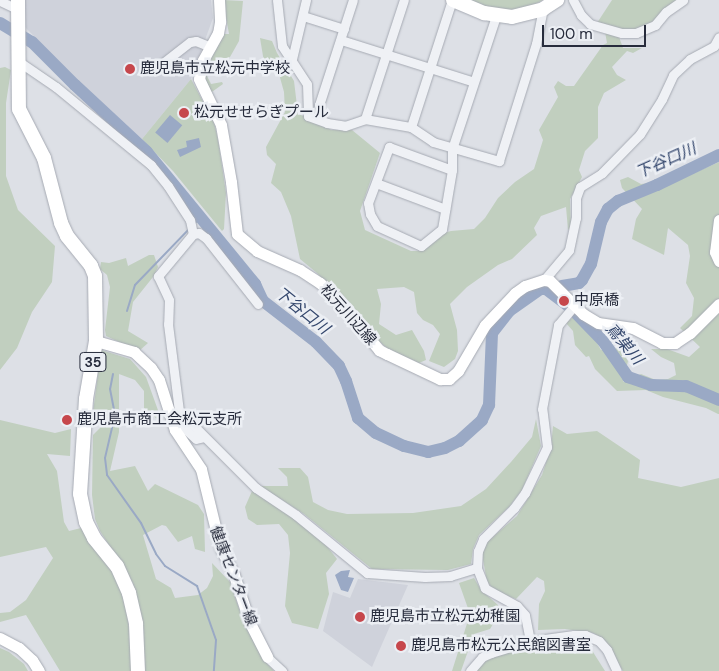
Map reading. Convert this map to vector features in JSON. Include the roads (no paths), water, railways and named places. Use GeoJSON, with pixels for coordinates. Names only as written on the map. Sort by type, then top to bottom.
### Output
{"type":"FeatureCollection","features":[{"type":"Feature","properties":{"kind":"main road","name":"松元川辺線"},"geometry":{"type":"LineString","coordinates":[[219,0],[220,22],[211,46],[203,60],[199,79],[221,125],[232,182],[237,234],[257,251],[300,270],[320,283],[338,300],[379,350],[440,380],[449,378],[458,371],[485,325],[514,293],[525,286],[547,280]]}},
{"type":"Feature","properties":{"kind":"main road"},"geometry":{"type":"LineString","coordinates":[[452,0],[496,16],[512,17],[543,9],[557,0]]}},
{"type":"Feature","properties":{"kind":"main road","name":"35"},"geometry":{"type":"LineString","coordinates":[[18,5],[19,109],[44,158],[61,222],[67,236],[91,266],[95,276],[96,341],[86,399],[80,494],[86,522],[94,538],[117,566],[129,593],[136,624],[138,671]]}},
{"type":"Feature","properties":{"kind":"main road"},"geometry":{"type":"LineString","coordinates":[[719,220],[715,252],[719,261]]}},
{"type":"Feature","properties":{"kind":"main road"},"geometry":{"type":"LineString","coordinates":[[547,280],[562,291],[572,309],[598,322],[633,328],[662,343],[675,343],[690,333],[719,304]]}},
{"type":"Feature","properties":{"kind":"main road","name":"健康センター線"},"geometry":{"type":"LineString","coordinates":[[96,341],[134,352],[151,368],[159,380],[175,430],[201,469],[220,547],[234,575],[250,623],[267,657]]}},
{"type":"Feature","properties":{"kind":"main road"},"geometry":{"type":"LineString","coordinates":[[0,638],[19,648],[32,660],[39,671]]}},
{"type":"Feature","properties":{"kind":"street"},"geometry":{"type":"LineString","coordinates":[[277,0],[282,46],[307,84],[308,116],[327,123],[345,126],[365,119],[411,127],[433,142],[452,149],[500,161],[536,44],[543,9]]}},
{"type":"Feature","properties":{"kind":"street"},"geometry":{"type":"LineString","coordinates":[[292,59],[306,0]]}},
{"type":"Feature","properties":{"kind":"street"},"geometry":{"type":"LineString","coordinates":[[319,105],[353,0]]}},
{"type":"Feature","properties":{"kind":"street"},"geometry":{"type":"LineString","coordinates":[[365,119],[404,0]]}},
{"type":"Feature","properties":{"kind":"street"},"geometry":{"type":"LineString","coordinates":[[411,127],[452,0]]}},
{"type":"Feature","properties":{"kind":"street"},"geometry":{"type":"LineString","coordinates":[[573,0],[581,15],[590,24],[605,30],[629,33],[636,33],[654,25],[666,12],[683,0]]}},
{"type":"Feature","properties":{"kind":"street"},"geometry":{"type":"LineString","coordinates":[[0,1],[18,5]]}},
{"type":"Feature","properties":{"kind":"street"},"geometry":{"type":"LineString","coordinates":[[303,16],[344,29]]}},
{"type":"Feature","properties":{"kind":"street"},"geometry":{"type":"LineString","coordinates":[[452,170],[389,147],[368,203],[370,214],[378,226],[421,246],[442,229],[452,170],[452,149],[496,16]]}},
{"type":"Feature","properties":{"kind":"street"},"geometry":{"type":"LineString","coordinates":[[547,280],[569,250],[576,218],[576,198],[580,187],[602,173],[640,134],[662,99],[673,75],[690,59],[714,46],[719,37]]}},
{"type":"Feature","properties":{"kind":"street"},"geometry":{"type":"LineString","coordinates":[[341,40],[430,66],[474,82]]}},
{"type":"Feature","properties":{"kind":"street"},"geometry":{"type":"LineString","coordinates":[[159,66],[190,42],[196,41],[211,46]]}},
{"type":"Feature","properties":{"kind":"street"},"geometry":{"type":"LineString","coordinates":[[18,60],[56,87],[151,164],[186,213],[193,234]]}},
{"type":"Feature","properties":{"kind":"street"},"geometry":{"type":"LineString","coordinates":[[376,183],[445,209]]}},
{"type":"Feature","properties":{"kind":"street"},"geometry":{"type":"LineString","coordinates":[[258,304],[206,238],[199,233],[193,234],[158,276],[169,300],[168,324],[179,411],[256,488],[296,514],[367,573],[392,576],[450,576],[477,568]]}},
{"type":"Feature","properties":{"kind":"street"},"geometry":{"type":"LineString","coordinates":[[530,641],[525,615],[517,606],[485,588],[477,568],[480,544],[514,508],[525,493],[547,447],[542,409],[558,325],[572,309]]}},
{"type":"Feature","properties":{"kind":"street"},"geometry":{"type":"LineString","coordinates":[[175,430],[186,430],[196,439],[204,437]]}},
{"type":"Feature","properties":{"kind":"street"},"geometry":{"type":"LineString","coordinates":[[470,671],[482,657],[530,641],[574,635],[591,637],[599,641],[607,650],[617,671]]}},
{"type":"Feature","properties":{"kind":"street","name":"健康センター線"},"geometry":{"type":"LineString","coordinates":[[267,657],[282,671]]}},
{"type":"Feature","properties":{"kind":"water"},"geometry":{"type":"Polygon","coordinates":[[[170,115],[182,125],[167,143],[155,133],[170,115]]]}},
{"type":"Feature","properties":{"kind":"water"},"geometry":{"type":"Polygon","coordinates":[[[199,138],[201,147],[180,157],[177,150],[187,147],[186,141],[199,138]]]}},
{"type":"Feature","properties":{"kind":"water"},"geometry":{"type":"Polygon","coordinates":[[[350,570],[348,577],[354,578],[348,592],[341,590],[335,575],[341,571],[350,570]]]}},
{"type":"Feature","properties":{"kind":"waterway","name":"下谷口川"},"geometry":{"type":"LineString","coordinates":[[0,23],[32,42],[147,152],[255,284],[263,301],[316,342],[339,366],[358,418],[376,433],[404,446],[428,452],[445,448],[459,441],[482,420],[489,405],[492,333],[509,311],[541,289],[546,289],[571,308],[603,341],[628,377],[651,385],[686,386],[719,400]]}},
{"type":"Feature","properties":{"kind":"waterway","name":"下谷口川"},"geometry":{"type":"LineString","coordinates":[[562,286],[579,283],[582,280],[591,264],[601,222],[608,209],[618,201],[657,185],[719,155]]}},
{"type":"Feature","properties":{"kind":"waterway"},"geometry":{"type":"LineString","coordinates":[[194,224],[201,217]]}},
{"type":"Feature","properties":{"kind":"waterway"},"geometry":{"type":"LineString","coordinates":[[127,311],[135,285],[189,229]]}},
{"type":"Feature","properties":{"kind":"waterway"},"geometry":{"type":"LineString","coordinates":[[113,374],[110,389],[115,415],[105,458],[107,475],[141,523],[156,554],[165,566],[197,586],[216,640],[214,671]]}},
{"type":"Feature","properties":{"kind":"place","name":"鹿児島市立松元中学校"},"geometry":{"type":"Point","coordinates":[130,69]}},
{"type":"Feature","properties":{"kind":"place","name":"松元せせらぎプール"},"geometry":{"type":"Point","coordinates":[184,113]}},
{"type":"Feature","properties":{"kind":"place","name":"中原橋"},"geometry":{"type":"Point","coordinates":[564,301]}},
{"type":"Feature","properties":{"kind":"place","name":"鹿児島市商工会松元支所"},"geometry":{"type":"Point","coordinates":[67,420]}},
{"type":"Feature","properties":{"kind":"place","name":"鹿児島市立松元幼稚園"},"geometry":{"type":"Point","coordinates":[360,617]}},
{"type":"Feature","properties":{"kind":"place","name":"鹿児島市松元公民館図書室"},"geometry":{"type":"Point","coordinates":[401,646]}},
{"type":"Feature","properties":{"kind":"water label","name":"鳶巣川"},"geometry":{"type":"Point","coordinates":[624,344]}}]}
